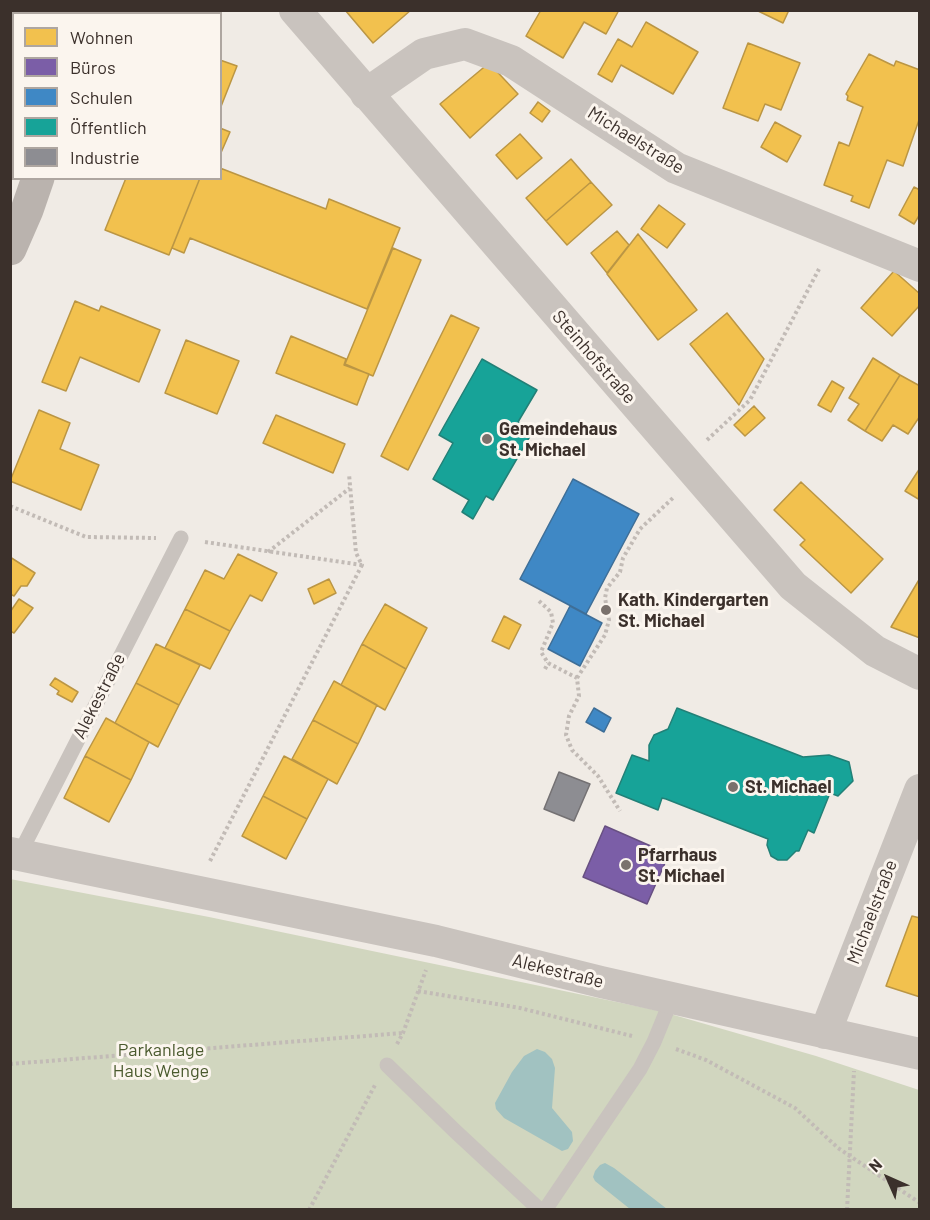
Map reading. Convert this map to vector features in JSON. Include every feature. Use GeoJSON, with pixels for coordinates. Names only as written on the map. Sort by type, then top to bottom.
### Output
{"type":"FeatureCollection","features":[{"type":"Feature","properties":{"kind":"street","name":"Steinhofstraße"},"geometry":{"type":"LineString","coordinates":[[295,10],[793,586],[875,651],[920,674]]}},
{"type":"Feature","properties":{"kind":"street","name":"Michaelstraße"},"geometry":{"type":"LineString","coordinates":[[366,94],[424,54],[465,44],[511,61],[676,168],[920,266]]}},
{"type":"Feature","properties":{"kind":"street"},"geometry":{"type":"LineString","coordinates":[[10,249],[37,180]]}},
{"type":"Feature","properties":{"kind":"street","name":"Michaelstraße"},"geometry":{"type":"LineString","coordinates":[[825,1034],[920,790]]}},
{"type":"Feature","properties":{"kind":"street","name":"Alekestraße"},"geometry":{"type":"LineString","coordinates":[[15,854],[436,941],[825,1034],[920,1054]]}},
{"type":"Feature","properties":{"kind":"lane","name":"Alekestraße"},"geometry":{"type":"LineString","coordinates":[[15,854],[181,538]]}},
{"type":"Feature","properties":{"kind":"lane"},"geometry":{"type":"LineString","coordinates":[[387,1065],[455,1131],[543,1209],[640,1069],[672,998]]}},
{"type":"Feature","properties":{"kind":"path"},"geometry":{"type":"LineString","coordinates":[[620,811],[598,776],[572,750],[566,735],[569,716],[579,696],[578,678],[605,635],[609,620],[605,598],[608,588],[620,572],[624,558],[640,529],[750,400],[819,269]]}},
{"type":"Feature","properties":{"kind":"path"},"geometry":{"type":"LineString","coordinates":[[349,474],[356,553],[362,565]]}},
{"type":"Feature","properties":{"kind":"path"},"geometry":{"type":"LineString","coordinates":[[268,552],[350,487]]}},
{"type":"Feature","properties":{"kind":"path"},"geometry":{"type":"LineString","coordinates":[[10,506],[86,537],[181,538],[362,565]]}},
{"type":"Feature","properties":{"kind":"path"},"geometry":{"type":"LineString","coordinates":[[195,892],[362,565]]}},
{"type":"Feature","properties":{"kind":"path"},"geometry":{"type":"LineString","coordinates":[[539,601],[551,612],[553,623],[541,652],[548,663],[578,678]]}},
{"type":"Feature","properties":{"kind":"path"},"geometry":{"type":"LineString","coordinates":[[545,669],[548,663]]}},
{"type":"Feature","properties":{"kind":"path"},"geometry":{"type":"LineString","coordinates":[[309,1209],[403,1033],[436,941]]}},
{"type":"Feature","properties":{"kind":"path"},"geometry":{"type":"LineString","coordinates":[[418,991],[520,1008],[654,1042],[706,1060],[795,1108],[838,1148],[920,1203]]}},
{"type":"Feature","properties":{"kind":"path"},"geometry":{"type":"LineString","coordinates":[[10,1064],[403,1033]]}},
{"type":"Feature","properties":{"kind":"path"},"geometry":{"type":"LineString","coordinates":[[847,1209],[855,1040]]}},
{"type":"Feature","properties":{"kind":"green space","name":"Parkanlage Haus Wenge"},"geometry":{"type":"Polygon","coordinates":[[[10,879],[209,917],[660,1011],[816,1056],[919,1090],[919,1209],[11,1209],[10,879]]]}},
{"type":"Feature","properties":{"kind":"water"},"geometry":{"type":"Polygon","coordinates":[[[537,1049],[545,1052],[552,1059],[555,1068],[552,1108],[572,1132],[573,1141],[568,1149],[562,1151],[504,1118],[496,1109],[495,1103],[512,1072],[524,1056],[537,1049]]]}},
{"type":"Feature","properties":{"kind":"water"},"geometry":{"type":"Polygon","coordinates":[[[605,1163],[667,1209],[630,1209],[595,1181],[593,1177],[595,1171],[605,1163]]]}},
{"type":"Feature","properties":{"kind":"building: Wohnen"},"geometry":{"type":"Polygon","coordinates":[[[345,10],[411,10],[373,43],[345,10]]]}},
{"type":"Feature","properties":{"kind":"building: Wohnen"},"geometry":{"type":"Polygon","coordinates":[[[541,10],[619,10],[606,34],[584,22],[563,58],[526,36],[541,10]]]}},
{"type":"Feature","properties":{"kind":"building: Wohnen"},"geometry":{"type":"Polygon","coordinates":[[[756,10],[789,10],[783,23],[756,10]]]}},
{"type":"Feature","properties":{"kind":"building: Wohnen"},"geometry":{"type":"Polygon","coordinates":[[[646,22],[698,52],[673,94],[621,65],[612,82],[598,74],[618,39],[632,47],[646,22]]]}},
{"type":"Feature","properties":{"kind":"building: Wohnen"},"geometry":{"type":"Polygon","coordinates":[[[748,43],[800,63],[781,110],[765,104],[758,121],[723,108],[748,43]]]}},
{"type":"Feature","properties":{"kind":"building: Wohnen"},"geometry":{"type":"Polygon","coordinates":[[[869,54],[894,66],[896,61],[920,70],[920,117],[903,166],[887,160],[869,208],[851,201],[853,196],[824,185],[839,142],[849,146],[863,107],[847,100],[846,94],[869,54]]]}},
{"type":"Feature","properties":{"kind":"building: Wohnen"},"geometry":{"type":"Polygon","coordinates":[[[222,61],[237,66],[222,104],[222,61]]]}},
{"type":"Feature","properties":{"kind":"building: Wohnen"},"geometry":{"type":"Polygon","coordinates":[[[489,63],[518,94],[470,138],[440,104],[489,63]]]}},
{"type":"Feature","properties":{"kind":"building: Wohnen"},"geometry":{"type":"Polygon","coordinates":[[[538,102],[550,111],[542,122],[530,113],[538,102]]]}},
{"type":"Feature","properties":{"kind":"building: Wohnen"},"geometry":{"type":"Polygon","coordinates":[[[775,122],[801,136],[787,162],[761,147],[775,122]]]}},
{"type":"Feature","properties":{"kind":"building: Wohnen"},"geometry":{"type":"Polygon","coordinates":[[[222,129],[230,132],[222,150],[222,129]]]}},
{"type":"Feature","properties":{"kind":"building: Wohnen"},"geometry":{"type":"Polygon","coordinates":[[[520,134],[542,158],[517,179],[496,155],[520,134]]]}},
{"type":"Feature","properties":{"kind":"building: Wohnen"},"geometry":{"type":"Polygon","coordinates":[[[571,159],[591,182],[546,221],[526,198],[571,159]]]}},
{"type":"Feature","properties":{"kind":"building: Wohnen"},"geometry":{"type":"Polygon","coordinates":[[[222,169],[326,209],[329,199],[400,228],[367,309],[190,238],[184,253],[172,248],[199,180],[222,180],[222,169]]]}},
{"type":"Feature","properties":{"kind":"building: Wohnen"},"geometry":{"type":"Polygon","coordinates":[[[125,180],[199,180],[169,255],[105,230],[125,180]]]}},
{"type":"Feature","properties":{"kind":"building: Wohnen"},"geometry":{"type":"Polygon","coordinates":[[[591,182],[612,205],[567,245],[546,221],[591,182]]]}},
{"type":"Feature","properties":{"kind":"building: Wohnen"},"geometry":{"type":"Polygon","coordinates":[[[914,187],[920,190],[920,214],[914,224],[899,215],[914,187]]]}},
{"type":"Feature","properties":{"kind":"building: Wohnen"},"geometry":{"type":"Polygon","coordinates":[[[659,205],[685,224],[667,248],[641,229],[659,205]]]}},
{"type":"Feature","properties":{"kind":"building: Wohnen"},"geometry":{"type":"Polygon","coordinates":[[[617,231],[629,245],[607,273],[591,253],[617,231]]]}},
{"type":"Feature","properties":{"kind":"building: Wohnen"},"geometry":{"type":"Polygon","coordinates":[[[638,234],[697,310],[658,340],[607,274],[638,234]]]}},
{"type":"Feature","properties":{"kind":"building: Wohnen"},"geometry":{"type":"Polygon","coordinates":[[[393,248],[421,260],[373,376],[345,364],[393,248]]]}},
{"type":"Feature","properties":{"kind":"building: Wohnen"},"geometry":{"type":"Polygon","coordinates":[[[894,271],[920,294],[920,305],[892,336],[861,308],[894,271]]]}},
{"type":"Feature","properties":{"kind":"building: Wohnen"},"geometry":{"type":"Polygon","coordinates":[[[75,301],[99,311],[101,306],[160,330],[139,382],[80,357],[66,391],[42,382],[75,301]]]}},
{"type":"Feature","properties":{"kind":"building: Wohnen"},"geometry":{"type":"Polygon","coordinates":[[[727,313],[764,359],[739,405],[690,344],[727,313]]]}},
{"type":"Feature","properties":{"kind":"building: Wohnen"},"geometry":{"type":"Polygon","coordinates":[[[451,315],[479,328],[408,470],[381,456],[451,315]]]}},
{"type":"Feature","properties":{"kind":"building: Wohnen"},"geometry":{"type":"Polygon","coordinates":[[[291,336],[346,359],[344,365],[369,374],[357,405],[276,373],[291,336]]]}},
{"type":"Feature","properties":{"kind":"building: Wohnen"},"geometry":{"type":"Polygon","coordinates":[[[186,340],[239,361],[217,414],[165,393],[186,340]]]}},
{"type":"Feature","properties":{"kind":"building: Wohnen"},"geometry":{"type":"Polygon","coordinates":[[[873,358],[900,375],[865,431],[848,420],[859,404],[849,398],[873,358]]]}},
{"type":"Feature","properties":{"kind":"building: Wohnen"},"geometry":{"type":"Polygon","coordinates":[[[900,375],[920,386],[920,416],[908,434],[893,425],[882,441],[865,431],[900,375]]]}},
{"type":"Feature","properties":{"kind":"building: Wohnen"},"geometry":{"type":"Polygon","coordinates":[[[832,381],[844,388],[831,412],[818,405],[832,381]]]}},
{"type":"Feature","properties":{"kind":"building: Wohnen"},"geometry":{"type":"Polygon","coordinates":[[[754,406],[765,418],[745,436],[734,425],[754,406]]]}},
{"type":"Feature","properties":{"kind":"building: Wohnen"},"geometry":{"type":"Polygon","coordinates":[[[39,410],[70,423],[60,449],[99,465],[81,510],[10,481],[39,410]]]}},
{"type":"Feature","properties":{"kind":"building: Wohnen"},"geometry":{"type":"Polygon","coordinates":[[[276,415],[345,444],[333,473],[263,443],[276,415]]]}},
{"type":"Feature","properties":{"kind":"building: Wohnen"},"geometry":{"type":"Polygon","coordinates":[[[920,468],[920,500],[905,491],[920,468]]]}},
{"type":"Feature","properties":{"kind":"building: Wohnen"},"geometry":{"type":"Polygon","coordinates":[[[801,482],[883,559],[851,593],[800,545],[805,540],[774,510],[801,482]]]}},
{"type":"Feature","properties":{"kind":"building: Wohnen"},"geometry":{"type":"Polygon","coordinates":[[[238,554],[277,573],[262,601],[250,595],[230,631],[185,609],[205,570],[224,579],[238,554]]]}},
{"type":"Feature","properties":{"kind":"building: Wohnen"},"geometry":{"type":"Polygon","coordinates":[[[10,557],[35,573],[27,586],[21,586],[14,596],[10,594],[10,557]]]}},
{"type":"Feature","properties":{"kind":"building: Wohnen"},"geometry":{"type":"Polygon","coordinates":[[[920,578],[920,638],[891,627],[920,578]]]}},
{"type":"Feature","properties":{"kind":"building: Wohnen"},"geometry":{"type":"Polygon","coordinates":[[[329,579],[336,593],[314,604],[308,589],[329,579]]]}},
{"type":"Feature","properties":{"kind":"building: Wohnen"},"geometry":{"type":"Polygon","coordinates":[[[19,599],[33,608],[14,633],[10,631],[10,612],[19,599]]]}},
{"type":"Feature","properties":{"kind":"building: Wohnen"},"geometry":{"type":"Polygon","coordinates":[[[385,604],[427,628],[406,669],[362,644],[385,604]]]}},
{"type":"Feature","properties":{"kind":"building: Wohnen"},"geometry":{"type":"Polygon","coordinates":[[[185,609],[230,631],[210,669],[165,648],[185,609]]]}},
{"type":"Feature","properties":{"kind":"building: Wohnen"},"geometry":{"type":"Polygon","coordinates":[[[504,616],[521,625],[509,649],[492,641],[504,616]]]}},
{"type":"Feature","properties":{"kind":"building: Wohnen"},"geometry":{"type":"Polygon","coordinates":[[[156,644],[200,665],[179,705],[136,683],[156,644]]]}},
{"type":"Feature","properties":{"kind":"building: Wohnen"},"geometry":{"type":"Polygon","coordinates":[[[362,644],[406,669],[385,710],[341,685],[362,644]]]}},
{"type":"Feature","properties":{"kind":"building: Wohnen"},"geometry":{"type":"Polygon","coordinates":[[[55,678],[78,692],[72,702],[57,694],[59,691],[50,685],[55,678]]]}},
{"type":"Feature","properties":{"kind":"building: Wohnen"},"geometry":{"type":"Polygon","coordinates":[[[334,681],[377,705],[358,744],[313,720],[334,681]]]}},
{"type":"Feature","properties":{"kind":"building: Wohnen"},"geometry":{"type":"Polygon","coordinates":[[[136,683],[179,705],[158,747],[115,723],[136,683]]]}},
{"type":"Feature","properties":{"kind":"building: Wohnen"},"geometry":{"type":"Polygon","coordinates":[[[106,718],[149,742],[131,780],[85,756],[106,718]]]}},
{"type":"Feature","properties":{"kind":"building: Wohnen"},"geometry":{"type":"Polygon","coordinates":[[[313,720],[358,744],[337,784],[292,759],[313,720]]]}},
{"type":"Feature","properties":{"kind":"building: Wohnen"},"geometry":{"type":"Polygon","coordinates":[[[85,756],[131,780],[109,822],[64,798],[85,756]]]}},
{"type":"Feature","properties":{"kind":"building: Wohnen"},"geometry":{"type":"Polygon","coordinates":[[[284,756],[328,779],[307,819],[263,796],[284,756]]]}},
{"type":"Feature","properties":{"kind":"building: Wohnen"},"geometry":{"type":"Polygon","coordinates":[[[263,796],[307,819],[286,859],[242,836],[263,796]]]}},
{"type":"Feature","properties":{"kind":"building: Wohnen"},"geometry":{"type":"Polygon","coordinates":[[[912,916],[920,918],[920,997],[886,986],[912,916]]]}},
{"type":"Feature","properties":{"kind":"building: Büros","name":"Pfarrhaus St. Michael"},"geometry":{"type":"Polygon","coordinates":[[[605,826],[669,854],[647,904],[583,877],[605,826]]]}},
{"type":"Feature","properties":{"kind":"building: Schulen"},"geometry":{"type":"Polygon","coordinates":[[[573,479],[639,514],[586,614],[520,579],[573,479]]]}},
{"type":"Feature","properties":{"kind":"building: Schulen"},"geometry":{"type":"Polygon","coordinates":[[[570,606],[602,623],[580,666],[548,649],[570,606]]]}},
{"type":"Feature","properties":{"kind":"building: Schulen"},"geometry":{"type":"Polygon","coordinates":[[[594,708],[611,718],[604,732],[586,722],[594,708]]]}},
{"type":"Feature","properties":{"kind":"building: Öffentlich","name":"Gemeindehaus St. Michael"},"geometry":{"type":"Polygon","coordinates":[[[482,359],[537,390],[518,422],[533,431],[493,500],[486,496],[473,519],[462,512],[469,500],[433,479],[453,443],[439,435],[482,359]]]}},
{"type":"Feature","properties":{"kind":"building: Öffentlich","name":"St. Michael"},"geometry":{"type":"Polygon","coordinates":[[[677,708],[803,757],[829,755],[849,762],[853,781],[838,796],[830,793],[814,833],[808,830],[799,851],[787,860],[778,860],[771,856],[767,845],[768,839],[666,799],[662,798],[658,810],[616,793],[632,755],[649,761],[649,745],[654,735],[668,729],[677,708]]]}},
{"type":"Feature","properties":{"kind":"building: Industrie"},"geometry":{"type":"Polygon","coordinates":[[[559,772],[590,784],[574,821],[544,809],[559,772]]]}},
{"type":"Feature","properties":{"kind":"place","name":"Gemeindehaus St. Michael"},"geometry":{"type":"Point","coordinates":[487,439]}},
{"type":"Feature","properties":{"kind":"place","name":"Kath. Kindergarten St. Michael"},"geometry":{"type":"Point","coordinates":[606,610]}},
{"type":"Feature","properties":{"kind":"place","name":"St. Michael"},"geometry":{"type":"Point","coordinates":[733,787]}},
{"type":"Feature","properties":{"kind":"place","name":"Pfarrhaus St. Michael"},"geometry":{"type":"Point","coordinates":[626,865]}}]}
